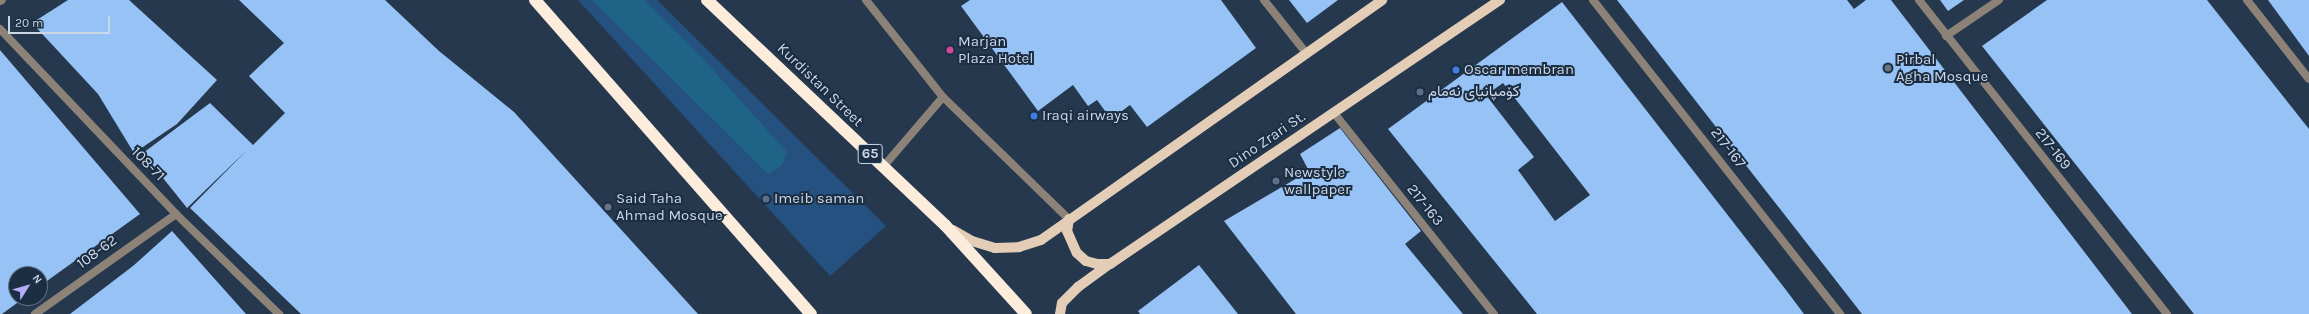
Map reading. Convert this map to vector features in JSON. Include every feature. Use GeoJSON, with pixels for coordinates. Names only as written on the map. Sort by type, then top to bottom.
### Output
{"type":"FeatureCollection","features":[{"type":"Feature","properties":{"kind":"highway"},"geometry":{"type":"LineString","coordinates":[[535,0],[808,312]]}},
{"type":"Feature","properties":{"kind":"highway","name":"Kurdistan Street"},"geometry":{"type":"LineString","coordinates":[[707,0],[944,225],[1026,314]]}},
{"type":"Feature","properties":{"kind":"main road"},"geometry":{"type":"LineString","coordinates":[[944,225],[972,241],[995,248],[1019,247],[1041,240],[1382,0]]}},
{"type":"Feature","properties":{"kind":"main road","name":"Dino Zrari St."},"geometry":{"type":"LineString","coordinates":[[1060,314],[1062,303],[1078,287],[1110,264],[1500,0]]}},
{"type":"Feature","properties":{"kind":"main road"},"geometry":{"type":"LineString","coordinates":[[1069,219],[1068,231],[1077,253],[1086,261],[1110,264]]}},
{"type":"Feature","properties":{"kind":"street"},"geometry":{"type":"LineString","coordinates":[[866,0],[942,97],[1069,219]]}},
{"type":"Feature","properties":{"kind":"street"},"geometry":{"type":"LineString","coordinates":[[1264,0],[1307,54]]}},
{"type":"Feature","properties":{"kind":"street","name":"217-167"},"geometry":{"type":"LineString","coordinates":[[1593,0],[1840,314]]}},
{"type":"Feature","properties":{"kind":"street","name":"217-169"},"geometry":{"type":"LineString","coordinates":[[1919,0],[2167,314]]}},
{"type":"Feature","properties":{"kind":"street"},"geometry":{"type":"LineString","coordinates":[[1946,36],[1999,0]]}},
{"type":"Feature","properties":{"kind":"street"},"geometry":{"type":"LineString","coordinates":[[2247,0],[2309,79]]}},
{"type":"Feature","properties":{"kind":"street","name":"108-71"},"geometry":{"type":"LineString","coordinates":[[0,29],[176,214],[279,314]]}},
{"type":"Feature","properties":{"kind":"street"},"geometry":{"type":"LineString","coordinates":[[883,167],[942,97]]}},
{"type":"Feature","properties":{"kind":"street","name":"217-163"},"geometry":{"type":"LineString","coordinates":[[1334,113],[1494,314]]}},
{"type":"Feature","properties":{"kind":"street","name":"108-62"},"geometry":{"type":"LineString","coordinates":[[35,314],[176,214]]}},
{"type":"Feature","properties":{"kind":"shaded area"},"geometry":{"type":"Polygon","coordinates":[[[578,0],[657,0],[886,226],[830,276],[578,0]]]}},
{"type":"Feature","properties":{"kind":"shaded area"},"geometry":{"type":"Polygon","coordinates":[[[592,0],[644,0],[697,52],[787,152],[782,165],[768,174],[592,0]]]}},
{"type":"Feature","properties":{"kind":"building"},"geometry":{"type":"Polygon","coordinates":[[[68,0],[129,0],[217,80],[177,124],[134,153],[98,94],[32,23],[68,0]]]}},
{"type":"Feature","properties":{"kind":"building"},"geometry":{"type":"Polygon","coordinates":[[[239,0],[385,0],[439,51],[514,112],[698,314],[301,314],[190,208],[247,150],[187,208],[143,153],[210,103],[253,145],[285,113],[249,76],[284,43],[239,0]]]}},
{"type":"Feature","properties":{"kind":"building"},"geometry":{"type":"Polygon","coordinates":[[[970,0],[1221,0],[1256,48],[1147,127],[1130,105],[1111,119],[1097,100],[1088,106],[1073,85],[1038,111],[961,6],[970,0]]]}},
{"type":"Feature","properties":{"kind":"building"},"geometry":{"type":"Polygon","coordinates":[[[1289,0],[1338,0],[1307,23],[1289,0]]]}},
{"type":"Feature","properties":{"kind":"building"},"geometry":{"type":"Polygon","coordinates":[[[1617,0],[1847,0],[1854,9],[1866,0],[1891,0],[2132,314],[1862,314],[1617,0]]]}},
{"type":"Feature","properties":{"kind":"building"},"geometry":{"type":"Polygon","coordinates":[[[1940,0],[1964,0],[1948,11],[1940,0]]]}},
{"type":"Feature","properties":{"kind":"building"},"geometry":{"type":"Polygon","coordinates":[[[2047,0],[2207,0],[2309,129],[2309,314],[2194,314],[1982,46],[2047,0]]]}},
{"type":"Feature","properties":{"kind":"building"},"geometry":{"type":"Polygon","coordinates":[[[2268,0],[2309,0],[2309,56],[2268,0]]]}},
{"type":"Feature","properties":{"kind":"building"},"geometry":{"type":"Polygon","coordinates":[[[1562,2],[1804,314],[1537,314],[1388,129],[1562,2]],[[1503,83],[1486,95],[1534,157],[1518,170],[1555,221],[1590,195],[1503,83]]]}},
{"type":"Feature","properties":{"kind":"building"},"geometry":{"type":"Polygon","coordinates":[[[0,50],[140,214],[48,280],[48,266],[8,266],[8,306],[13,306],[0,314],[0,50]]]}},
{"type":"Feature","properties":{"kind":"building"},"geometry":{"type":"Polygon","coordinates":[[[1340,128],[1421,231],[1405,244],[1463,314],[1296,314],[1224,221],[1309,171],[1300,154],[1340,128]]]}},
{"type":"Feature","properties":{"kind":"building"},"geometry":{"type":"Polygon","coordinates":[[[172,231],[246,314],[70,314],[133,266],[172,231]]]}},
{"type":"Feature","properties":{"kind":"building"},"geometry":{"type":"Polygon","coordinates":[[[1199,265],[1238,314],[1140,314],[1138,311],[1199,265]]]}},
{"type":"Feature","properties":{"kind":"place","name":"Marjan Plaza Hotel"},"geometry":{"type":"Point","coordinates":[950,50]}},
{"type":"Feature","properties":{"kind":"place","name":"Pirbal Agha Mosque"},"geometry":{"type":"Point","coordinates":[1888,68]}},
{"type":"Feature","properties":{"kind":"place","name":"Oscar membran"},"geometry":{"type":"Point","coordinates":[1456,70]}},
{"type":"Feature","properties":{"kind":"place","name":"کۆمپانیای نەمام"},"geometry":{"type":"Point","coordinates":[1420,92]}},
{"type":"Feature","properties":{"kind":"place","name":"Iraqi airways"},"geometry":{"type":"Point","coordinates":[1034,116]}},
{"type":"Feature","properties":{"kind":"place","name":"Newstyle wallpaper"},"geometry":{"type":"Point","coordinates":[1276,181]}},
{"type":"Feature","properties":{"kind":"place","name":"Imeib saman"},"geometry":{"type":"Point","coordinates":[766,199]}},
{"type":"Feature","properties":{"kind":"place","name":"Said Taha Ahmad Mosque"},"geometry":{"type":"Point","coordinates":[608,207]}}]}
